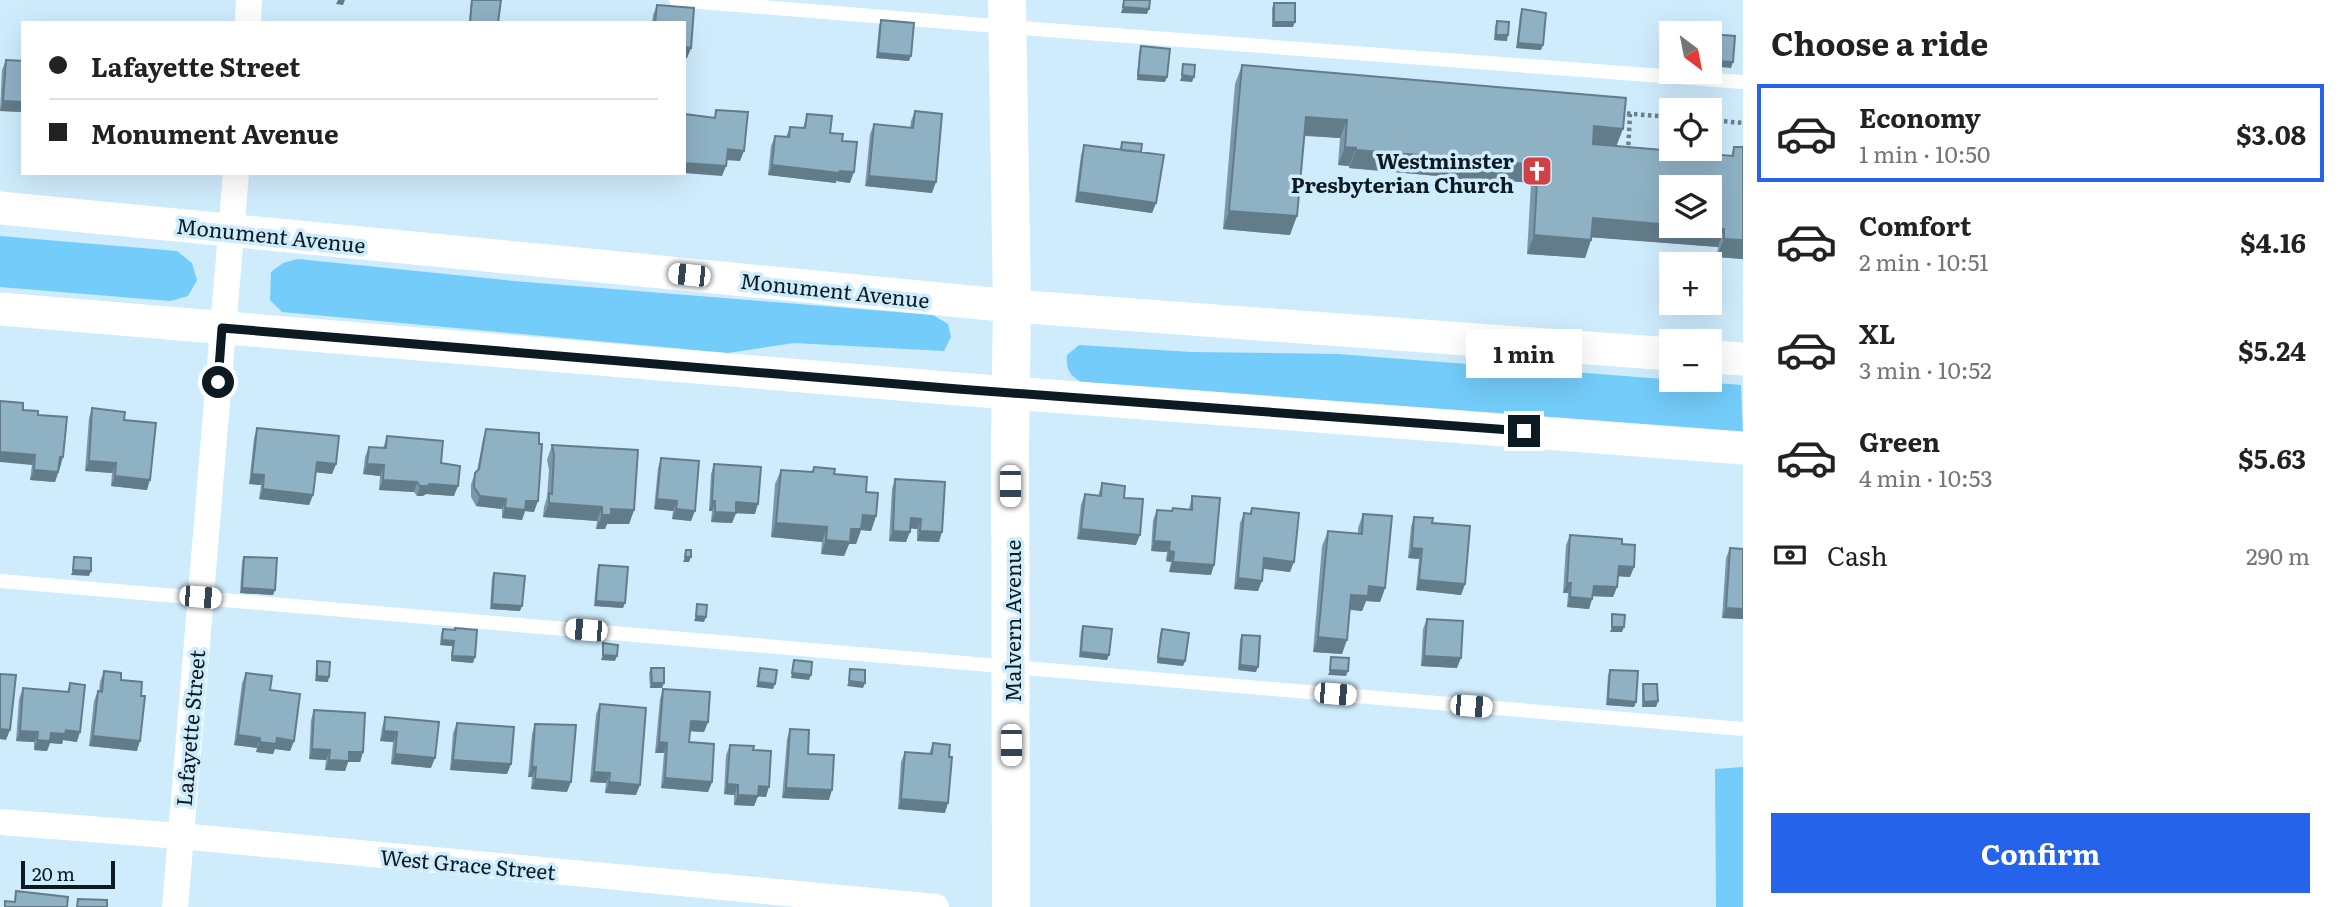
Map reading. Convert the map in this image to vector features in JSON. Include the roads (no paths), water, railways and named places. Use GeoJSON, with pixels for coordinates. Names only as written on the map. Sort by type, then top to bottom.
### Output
{"type":"FeatureCollection","features":[{"type":"Feature","properties":{"kind":"main road","name":"Malvern Avenue"},"geometry":{"type":"LineString","coordinates":[[1008,14],[1012,306],[1010,907]]}},
{"type":"Feature","properties":{"kind":"street"},"geometry":{"type":"LineString","coordinates":[[247,21],[249,0]]}},
{"type":"Feature","properties":{"kind":"street","name":"Lafayette Street"},"geometry":{"type":"LineString","coordinates":[[175,907],[236,175]]}},
{"type":"Feature","properties":{"kind":"street","name":"Monument Avenue"},"geometry":{"type":"LineString","coordinates":[[0,208],[1012,306],[1659,353]]}},
{"type":"Feature","properties":{"kind":"street"},"geometry":{"type":"LineString","coordinates":[[0,309],[1011,392],[1743,448]]}},
{"type":"Feature","properties":{"kind":"street"},"geometry":{"type":"LineString","coordinates":[[1722,358],[1743,359]]}},
{"type":"Feature","properties":{"kind":"street","name":"West Grace Street"},"geometry":{"type":"LineString","coordinates":[[0,822],[180,836],[936,907]]}},
{"type":"Feature","properties":{"kind":"lane"},"geometry":{"type":"LineString","coordinates":[[676,0],[1008,14],[1743,82]]}},
{"type":"Feature","properties":{"kind":"lane"},"geometry":{"type":"LineString","coordinates":[[0,581],[1743,729]]}},
{"type":"Feature","properties":{"kind":"place","name":"Westminster Presbyterian Church"},"geometry":{"type":"Point","coordinates":[1537,171]}}]}
